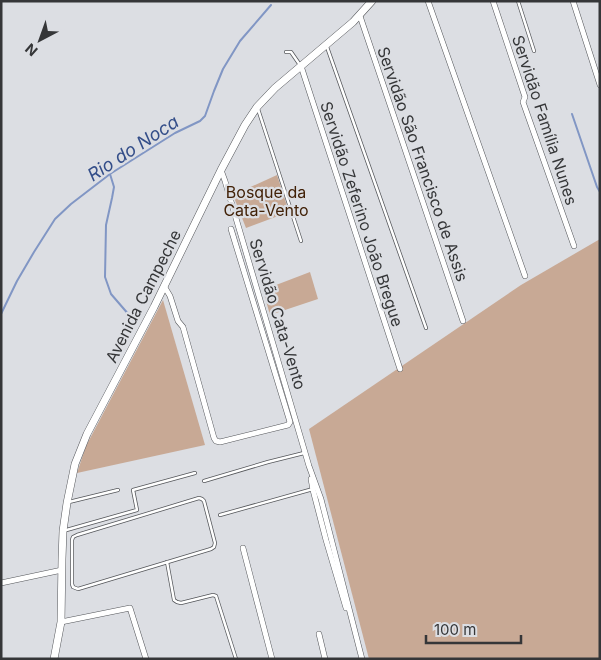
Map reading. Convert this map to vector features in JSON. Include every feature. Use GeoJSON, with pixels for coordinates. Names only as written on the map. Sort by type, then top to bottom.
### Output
{"type":"FeatureCollection","features":[{"type":"Feature","properties":{"kind":"main road","name":"Avenida Campeche"},"geometry":{"type":"LineString","coordinates":[[54,659],[61,622],[63,531],[67,502],[75,464],[87,434],[164,286],[240,133],[257,107],[275,88],[360,16],[372,1]]}},
{"type":"Feature","properties":{"kind":"street"},"geometry":{"type":"LineString","coordinates":[[428,1],[525,276]]}},
{"type":"Feature","properties":{"kind":"street","name":"Servidão Família Nunes"},"geometry":{"type":"LineString","coordinates":[[493,1],[525,97],[523,102],[574,246]]}},
{"type":"Feature","properties":{"kind":"street"},"geometry":{"type":"LineString","coordinates":[[573,1],[600,85]]}},
{"type":"Feature","properties":{"kind":"street","name":"Servidão São Francisco de Assis"},"geometry":{"type":"LineString","coordinates":[[360,16],[463,321]]}},
{"type":"Feature","properties":{"kind":"street","name":"Servidão Zeferino João Bregue"},"geometry":{"type":"LineString","coordinates":[[301,66],[400,369]]}},
{"type":"Feature","properties":{"kind":"street","name":"Servidão Cata-Vento"},"geometry":{"type":"LineString","coordinates":[[221,170],[306,452],[349,621],[362,659]]}},
{"type":"Feature","properties":{"kind":"street"},"geometry":{"type":"LineString","coordinates":[[164,286],[170,296],[178,321],[183,327],[216,441],[220,442],[285,426],[290,422],[231,229]]}},
{"type":"Feature","properties":{"kind":"street"},"geometry":{"type":"LineString","coordinates":[[270,359],[278,357]]}},
{"type":"Feature","properties":{"kind":"street"},"geometry":{"type":"LineString","coordinates":[[243,548],[272,659]]}},
{"type":"Feature","properties":{"kind":"street"},"geometry":{"type":"LineString","coordinates":[[1,583],[62,568]]}},
{"type":"Feature","properties":{"kind":"street"},"geometry":{"type":"LineString","coordinates":[[61,622],[130,608],[146,659]]}},
{"type":"Feature","properties":{"kind":"street"},"geometry":{"type":"LineString","coordinates":[[319,634],[325,659]]}},
{"type":"Feature","properties":{"kind":"lane"},"geometry":{"type":"LineString","coordinates":[[518,1],[534,51]]}},
{"type":"Feature","properties":{"kind":"lane"},"geometry":{"type":"LineString","coordinates":[[326,45],[426,328]]}},
{"type":"Feature","properties":{"kind":"lane"},"geometry":{"type":"LineString","coordinates":[[286,52],[291,52],[301,66]]}},
{"type":"Feature","properties":{"kind":"lane"},"geometry":{"type":"LineString","coordinates":[[257,107],[301,241]]}},
{"type":"Feature","properties":{"kind":"lane"},"geometry":{"type":"LineString","coordinates":[[204,482],[306,452]]}},
{"type":"Feature","properties":{"kind":"lane"},"geometry":{"type":"LineString","coordinates":[[63,531],[137,510],[133,490],[195,473]]}},
{"type":"Feature","properties":{"kind":"lane"},"geometry":{"type":"LineString","coordinates":[[220,515],[315,489]]}},
{"type":"Feature","properties":{"kind":"lane"},"geometry":{"type":"LineString","coordinates":[[67,502],[118,490]]}},
{"type":"Feature","properties":{"kind":"lane"},"geometry":{"type":"LineString","coordinates":[[199,498],[204,501],[215,543],[211,549],[78,589],[73,587],[72,584],[72,564],[72,540],[77,535],[199,498]]}},
{"type":"Feature","properties":{"kind":"lane"},"geometry":{"type":"LineString","coordinates":[[167,562],[174,600],[181,603],[213,595],[216,596],[236,659]]}},
{"type":"Feature","properties":{"kind":"lane"},"geometry":{"type":"LineString","coordinates":[[62,568],[72,564]]}},
{"type":"Feature","properties":{"kind":"green space","name":"Bosque da Cata-Vento"},"geometry":{"type":"Polygon","coordinates":[[[277,175],[289,212],[246,228],[233,195],[277,175]]]}},
{"type":"Feature","properties":{"kind":"green space"},"geometry":{"type":"Polygon","coordinates":[[[600,239],[600,659],[369,659],[309,429],[521,285],[600,239]]]}},
{"type":"Feature","properties":{"kind":"green space"},"geometry":{"type":"Polygon","coordinates":[[[310,272],[318,299],[270,315],[263,290],[310,272]]]}},
{"type":"Feature","properties":{"kind":"green space"},"geometry":{"type":"Polygon","coordinates":[[[163,300],[205,445],[77,473],[86,446],[163,300]]]}},
{"type":"Feature","properties":{"kind":"waterway","name":"Rio do Noca"},"geometry":{"type":"LineString","coordinates":[[1,314],[17,281],[55,219],[110,174],[175,133],[200,121],[205,116],[223,69],[240,41],[271,5]]}},
{"type":"Feature","properties":{"kind":"waterway"},"geometry":{"type":"LineString","coordinates":[[572,114],[600,192]]}},
{"type":"Feature","properties":{"kind":"waterway"},"geometry":{"type":"LineString","coordinates":[[110,174],[114,187],[106,225],[105,277],[111,294],[136,323]]}}]}
